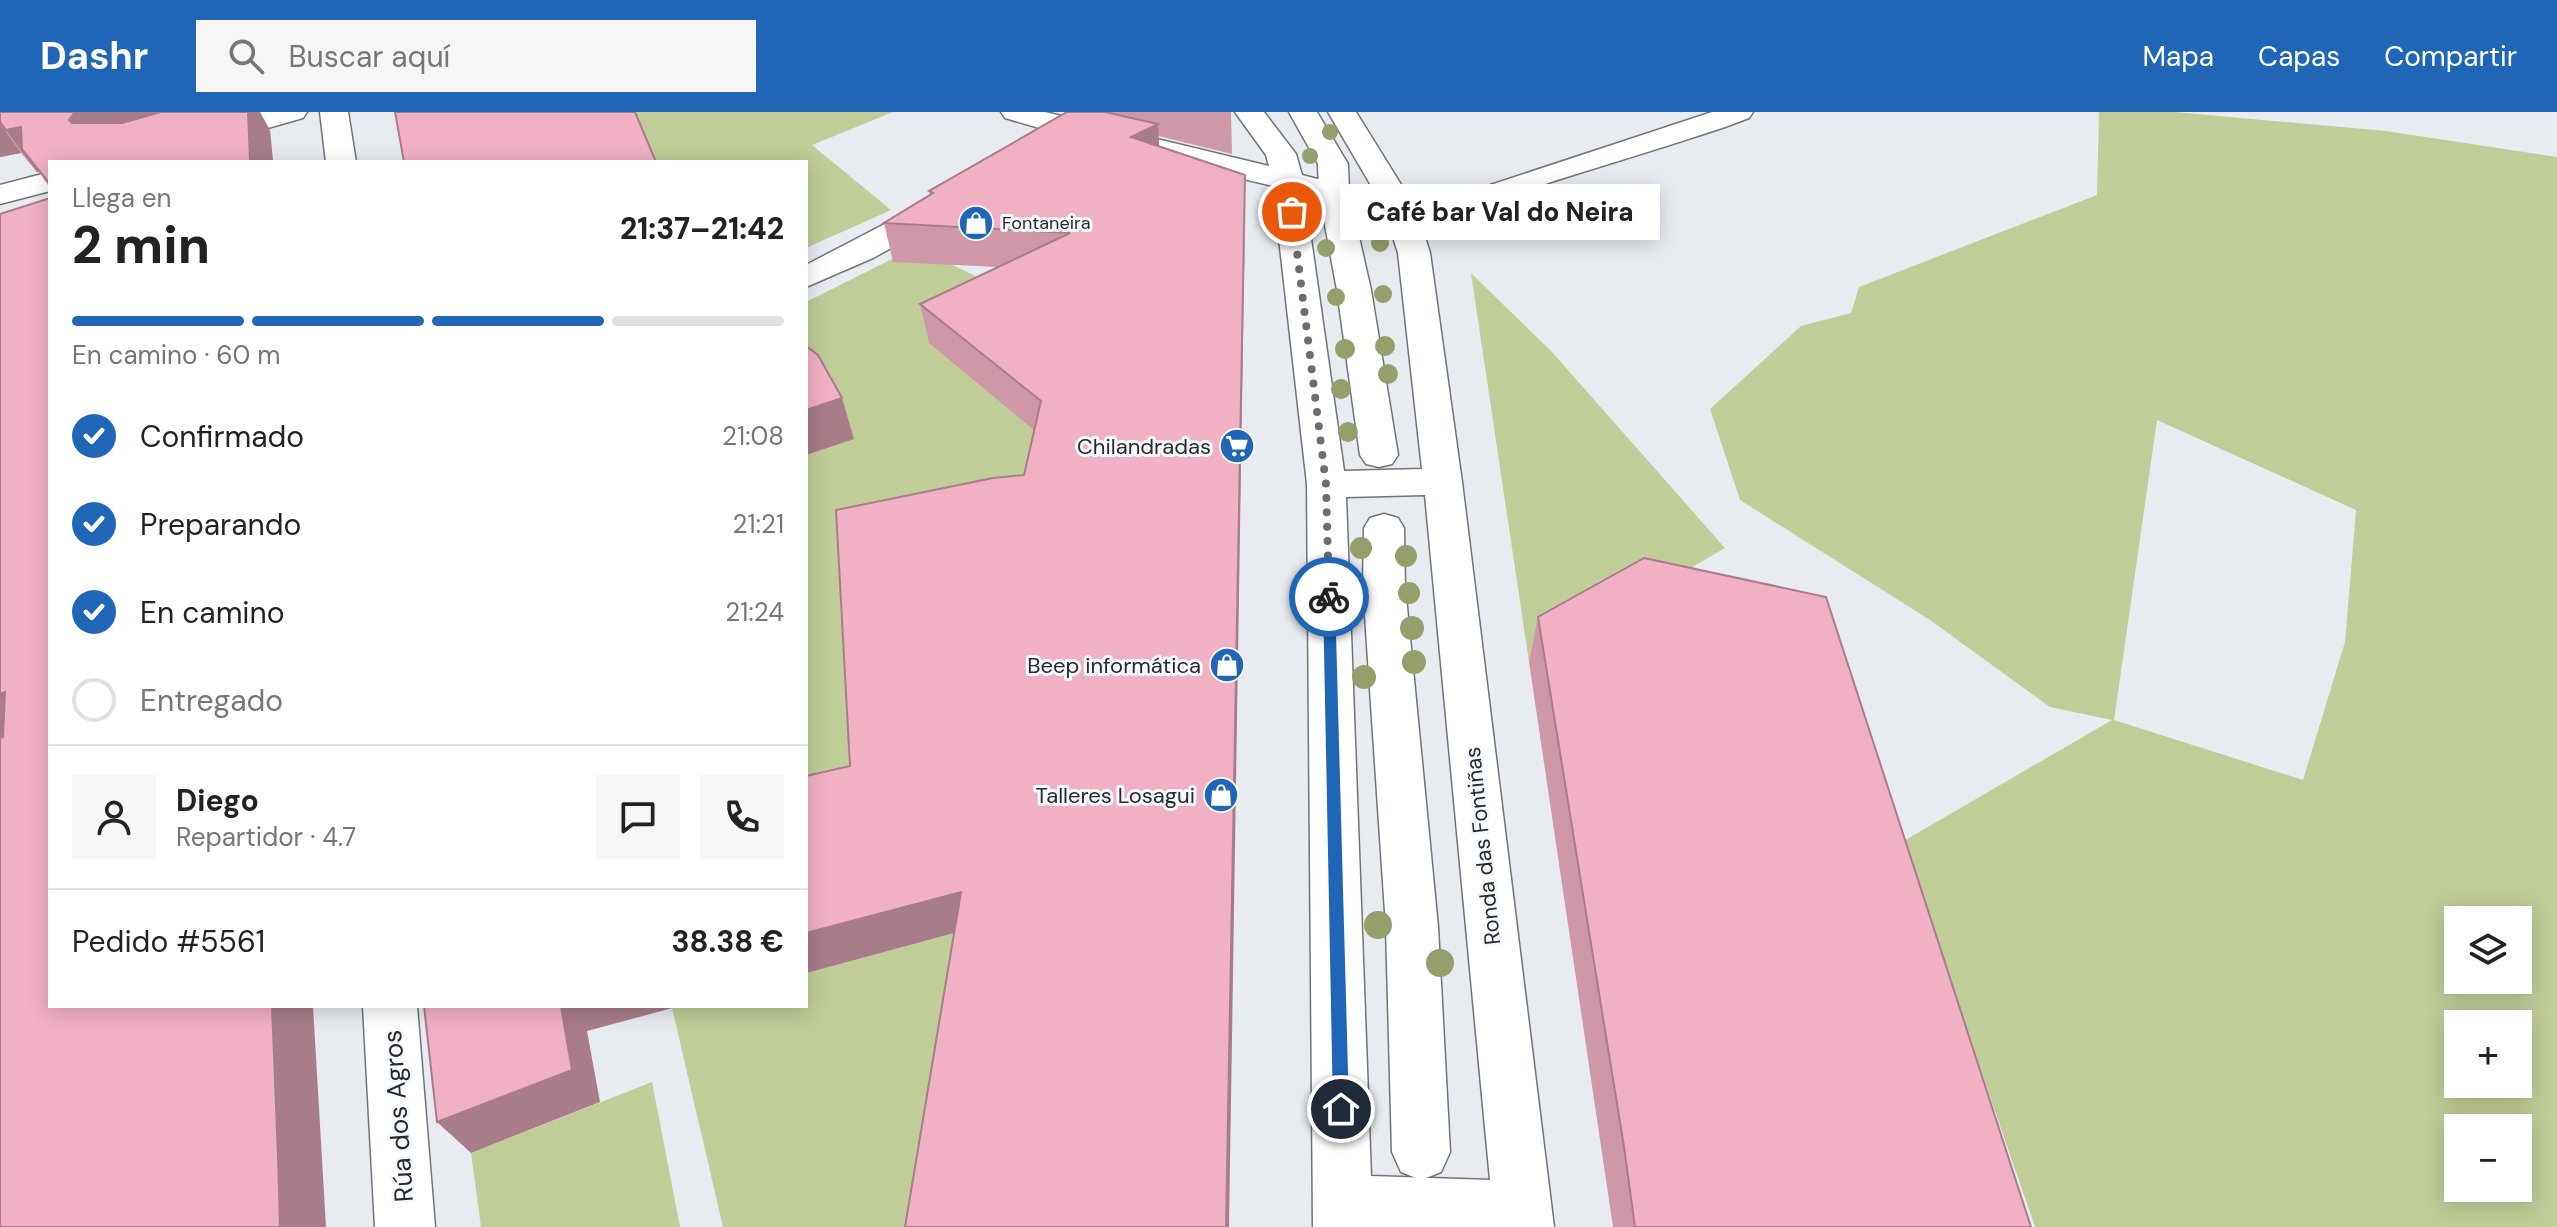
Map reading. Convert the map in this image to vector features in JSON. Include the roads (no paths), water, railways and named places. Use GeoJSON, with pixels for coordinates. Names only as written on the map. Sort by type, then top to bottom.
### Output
{"type":"FeatureCollection","features":[{"type":"Feature","properties":{"kind":"street"},"geometry":{"type":"LineString","coordinates":[[123,160],[293,112]]}},
{"type":"Feature","properties":{"kind":"street"},"geometry":{"type":"LineString","coordinates":[[334,112],[341,160]]}},
{"type":"Feature","properties":{"kind":"street"},"geometry":{"type":"LineString","coordinates":[[1015,112],[1071,131],[1334,193],[1399,206],[1438,208],[1482,200],[1540,176],[1739,112]]}},
{"type":"Feature","properties":{"kind":"street","name":"Ronda das Fontiñas"},"geometry":{"type":"LineString","coordinates":[[1249,112],[1281,154],[1288,182],[1326,484],[1342,1216],[1523,1218],[1443,482],[1414,253],[1399,206],[1342,112]]}},
{"type":"Feature","properties":{"kind":"street"},"geometry":{"type":"LineString","coordinates":[[1303,112],[1333,164],[1334,193],[1354,290],[1379,455]]}},
{"type":"Feature","properties":{"kind":"street"},"geometry":{"type":"LineString","coordinates":[[1033,154],[1071,131]]}},
{"type":"Feature","properties":{"kind":"street"},"geometry":{"type":"LineString","coordinates":[[0,195],[48,182]]}},
{"type":"Feature","properties":{"kind":"street"},"geometry":{"type":"LineString","coordinates":[[808,276],[862,251],[957,199]]}},
{"type":"Feature","properties":{"kind":"street"},"geometry":{"type":"LineString","coordinates":[[1326,484],[1443,482]]}},
{"type":"Feature","properties":{"kind":"street"},"geometry":{"type":"LineString","coordinates":[[1384,528],[1384,586],[1412,927],[1421,1152]]}},
{"type":"Feature","properties":{"kind":"street","name":"Rúa dos Agros"},"geometry":{"type":"LineString","coordinates":[[390,1008],[405,1227]]}},
{"type":"Feature","properties":{"kind":"place","name":"Café bar Val do Neira"},"geometry":{"type":"Point","coordinates":[1292,212]}},
{"type":"Feature","properties":{"kind":"place","name":"Fontaneira"},"geometry":{"type":"Point","coordinates":[976,223]}},
{"type":"Feature","properties":{"kind":"place","name":"Chilandradas"},"geometry":{"type":"Point","coordinates":[1237,446]}},
{"type":"Feature","properties":{"kind":"place","name":"Beep informática"},"geometry":{"type":"Point","coordinates":[1227,665]}},
{"type":"Feature","properties":{"kind":"place","name":"Talleres Losagui"},"geometry":{"type":"Point","coordinates":[1221,795]}}]}
